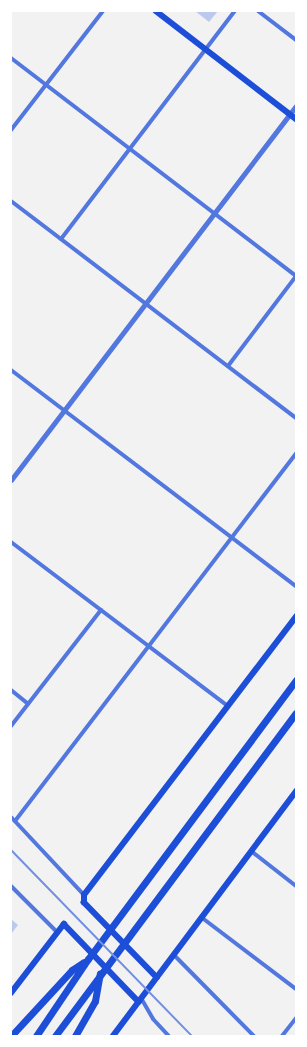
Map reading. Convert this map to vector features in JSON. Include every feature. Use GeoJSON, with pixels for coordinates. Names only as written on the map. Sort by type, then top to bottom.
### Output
{"type":"FeatureCollection","features":[{"type":"Feature","properties":{"kind":"highway"},"geometry":{"type":"LineString","coordinates":[[36,1036],[88,959],[296,680]]}},
{"type":"Feature","properties":{"kind":"highway"},"geometry":{"type":"LineString","coordinates":[[56,1036],[101,971],[296,713]]}},
{"type":"Feature","properties":{"kind":"highway"},"geometry":{"type":"LineString","coordinates":[[11,1036],[72,970],[88,959]]}},
{"type":"Feature","properties":{"kind":"highway"},"geometry":{"type":"LineString","coordinates":[[76,1036],[95,1001],[101,971]]}},
{"type":"Feature","properties":{"kind":"main road"},"geometry":{"type":"LineString","coordinates":[[156,11],[296,119]]}},
{"type":"Feature","properties":{"kind":"main road"},"geometry":{"type":"LineString","coordinates":[[157,978],[84,903],[84,895],[296,617]]}},
{"type":"Feature","properties":{"kind":"main road"},"geometry":{"type":"LineString","coordinates":[[113,1036],[296,791]]}},
{"type":"Feature","properties":{"kind":"main road"},"geometry":{"type":"LineString","coordinates":[[11,993],[64,924],[140,1000]]}},
{"type":"Feature","properties":{"kind":"street"},"geometry":{"type":"LineString","coordinates":[[11,130],[103,11]]}},
{"type":"Feature","properties":{"kind":"street"},"geometry":{"type":"LineString","coordinates":[[61,239],[129,148],[236,11]]}},
{"type":"Feature","properties":{"kind":"street"},"geometry":{"type":"LineString","coordinates":[[258,11],[296,40]]}},
{"type":"Feature","properties":{"kind":"street"},"geometry":{"type":"LineString","coordinates":[[11,58],[215,212],[296,276],[228,366]]}},
{"type":"Feature","properties":{"kind":"street"},"geometry":{"type":"LineString","coordinates":[[11,480],[296,106]]}},
{"type":"Feature","properties":{"kind":"street"},"geometry":{"type":"LineString","coordinates":[[11,201],[296,418]]}},
{"type":"Feature","properties":{"kind":"street"},"geometry":{"type":"LineString","coordinates":[[11,370],[296,586]]}},
{"type":"Feature","properties":{"kind":"street"},"geometry":{"type":"LineString","coordinates":[[15,821],[296,453]]}},
{"type":"Feature","properties":{"kind":"street"},"geometry":{"type":"LineString","coordinates":[[11,542],[228,706]]}},
{"type":"Feature","properties":{"kind":"street"},"geometry":{"type":"LineString","coordinates":[[11,726],[101,610]]}},
{"type":"Feature","properties":{"kind":"street"},"geometry":{"type":"LineString","coordinates":[[11,690],[28,704]]}},
{"type":"Feature","properties":{"kind":"street"},"geometry":{"type":"LineString","coordinates":[[11,817],[84,895]]}},
{"type":"Feature","properties":{"kind":"street"},"geometry":{"type":"LineString","coordinates":[[251,852],[296,886]]}},
{"type":"Feature","properties":{"kind":"street"},"geometry":{"type":"LineString","coordinates":[[11,886],[57,932]]}},
{"type":"Feature","properties":{"kind":"street"},"geometry":{"type":"LineString","coordinates":[[201,917],[296,989]]}},
{"type":"Feature","properties":{"kind":"street"},"geometry":{"type":"LineString","coordinates":[[174,955],[254,1036]]}},
{"type":"Feature","properties":{"kind":"street"},"geometry":{"type":"LineString","coordinates":[[140,1000],[153,1019],[169,1036]]}},
{"type":"Feature","properties":{"kind":"street"},"geometry":{"type":"LineString","coordinates":[[282,1036],[296,1018]]}},
{"type":"Feature","properties":{"kind":"building"},"geometry":{"type":"Polygon","coordinates":[[[195,11],[218,11],[209,22],[195,11]]]}},
{"type":"Feature","properties":{"kind":"building"},"geometry":{"type":"Polygon","coordinates":[[[11,919],[18,925],[11,934],[11,919]]]}},
{"type":"Feature","properties":{"kind":"railway"},"geometry":{"type":"LineString","coordinates":[[11,850],[192,1036]]}}]}
